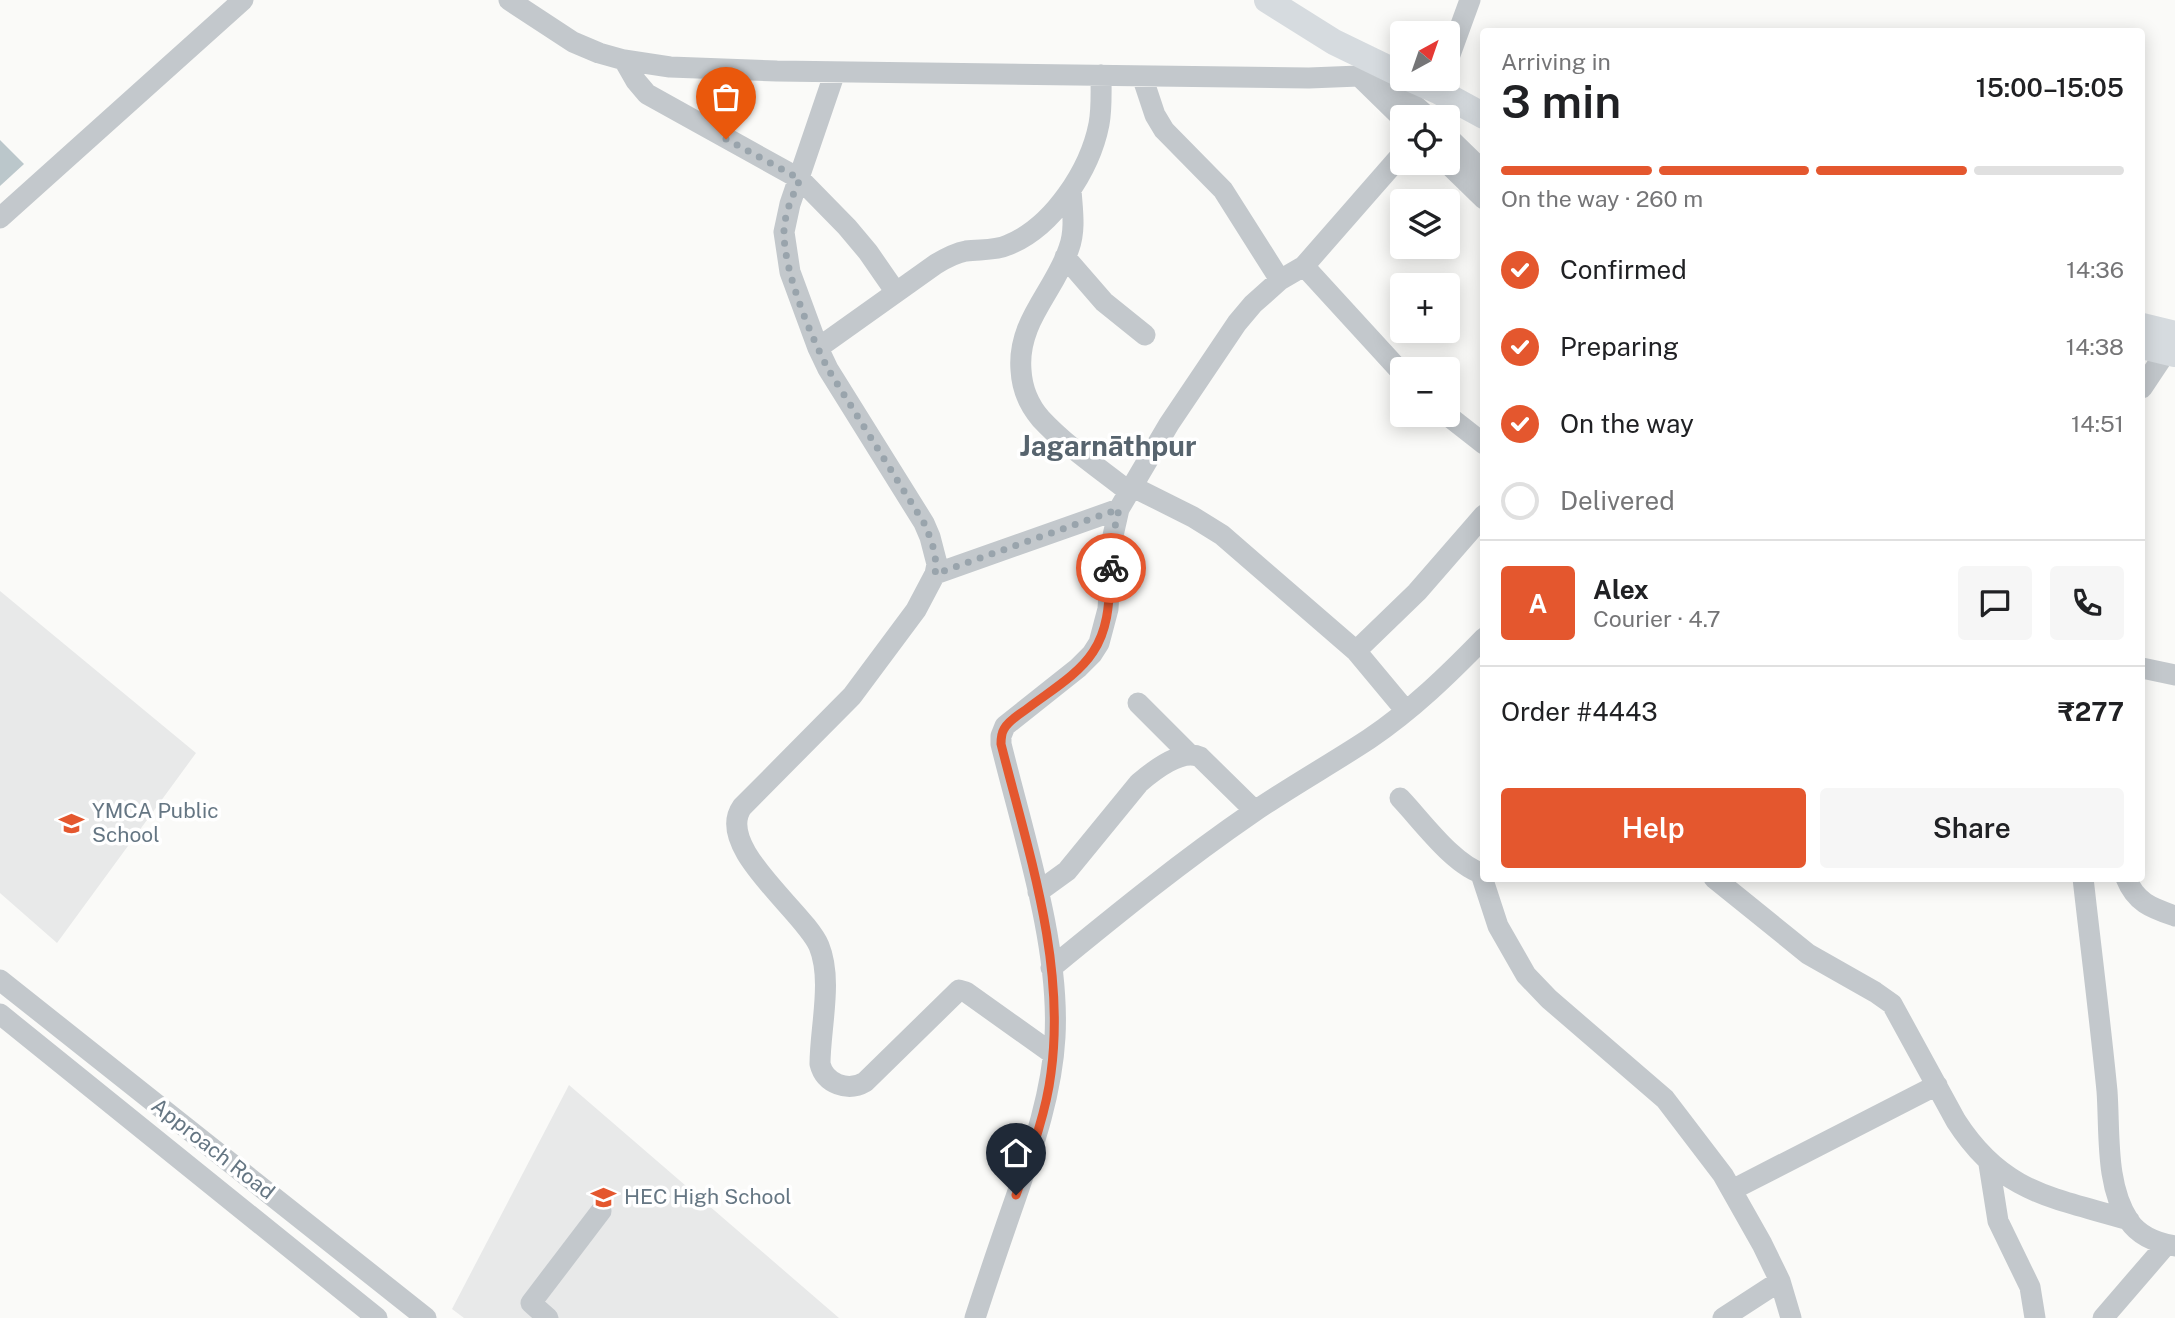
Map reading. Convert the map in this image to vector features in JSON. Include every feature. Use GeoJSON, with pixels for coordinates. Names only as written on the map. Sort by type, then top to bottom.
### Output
{"type":"FeatureCollection","features":[{"type":"Feature","properties":{"kind":"main road"},"geometry":{"type":"LineString","coordinates":[[1267,0],[1381,72]]}},
{"type":"Feature","properties":{"kind":"main road"},"geometry":{"type":"LineString","coordinates":[[1449,91],[1480,113]]}},
{"type":"Feature","properties":{"kind":"street"},"geometry":{"type":"LineString","coordinates":[[0,218],[243,0]]}},
{"type":"Feature","properties":{"kind":"street"},"geometry":{"type":"LineString","coordinates":[[509,0],[573,42],[599,53],[624,60],[670,66],[835,72],[1309,78],[1381,72],[1415,105]]}},
{"type":"Feature","properties":{"kind":"street"},"geometry":{"type":"LineString","coordinates":[[1460,28],[1470,0]]}},
{"type":"Feature","properties":{"kind":"street"},"geometry":{"type":"LineString","coordinates":[[624,60],[641,89],[653,99],[800,179],[847,226],[895,292]]}},
{"type":"Feature","properties":{"kind":"street"},"geometry":{"type":"LineString","coordinates":[[835,72],[786,218],[785,248],[790,272],[828,369],[924,523],[937,564],[935,574],[916,610],[852,696],[742,807],[737,817],[738,833],[750,859],[804,923],[820,948],[825,974],[820,1064],[821,1070],[830,1080],[847,1087],[859,1086],[865,1082],[959,990],[966,992],[1053,1054]]}},
{"type":"Feature","properties":{"kind":"street"},"geometry":{"type":"LineString","coordinates":[[1381,72],[1396,105]]}},
{"type":"Feature","properties":{"kind":"street"},"geometry":{"type":"LineString","coordinates":[[818,348],[936,264],[958,253],[997,249],[1016,242],[1049,217],[1071,189],[1087,157],[1098,126],[1101,75]]}},
{"type":"Feature","properties":{"kind":"street"},"geometry":{"type":"LineString","coordinates":[[1142,76],[1155,115],[1164,130],[1223,190],[1280,281]]}},
{"type":"Feature","properties":{"kind":"street"},"geometry":{"type":"LineString","coordinates":[[1460,149],[1480,168]]}},
{"type":"Feature","properties":{"kind":"street"},"geometry":{"type":"LineString","coordinates":[[975,1318],[1033,1146],[1051,1076],[1053,1054],[1055,995],[1051,968],[1038,892],[1001,744],[1002,731],[1012,719],[1078,668],[1099,642],[1108,609],[1112,540],[1126,495],[1169,424],[1237,323],[1253,304],[1280,281],[1304,266],[1390,168]]}},
{"type":"Feature","properties":{"kind":"street"},"geometry":{"type":"LineString","coordinates":[[1459,175],[1480,195]]}},
{"type":"Feature","properties":{"kind":"street"},"geometry":{"type":"LineString","coordinates":[[1071,189],[1072,237],[1065,257],[1027,325],[1019,355],[1022,386],[1029,402],[1055,433],[1126,495],[1193,517],[1222,535],[1356,650],[1406,711]]}},
{"type":"Feature","properties":{"kind":"street"},"geometry":{"type":"LineString","coordinates":[[1065,257],[1104,302],[1145,335]]}},
{"type":"Feature","properties":{"kind":"street"},"geometry":{"type":"LineString","coordinates":[[1304,266],[1390,360]]}},
{"type":"Feature","properties":{"kind":"street"},"geometry":{"type":"LineString","coordinates":[[2145,378],[2155,344]]}},
{"type":"Feature","properties":{"kind":"street"},"geometry":{"type":"LineString","coordinates":[[1460,425],[1480,441]]}},
{"type":"Feature","properties":{"kind":"street"},"geometry":{"type":"LineString","coordinates":[[935,574],[1126,495]]}},
{"type":"Feature","properties":{"kind":"street"},"geometry":{"type":"LineString","coordinates":[[1356,650],[1418,592],[1480,521]]}},
{"type":"Feature","properties":{"kind":"street"},"geometry":{"type":"LineString","coordinates":[[1051,968],[1156,881],[1255,811],[1370,738],[1406,711],[1439,685],[1480,642]]}},
{"type":"Feature","properties":{"kind":"street"},"geometry":{"type":"LineString","coordinates":[[2145,669],[2175,675]]}},
{"type":"Feature","properties":{"kind":"street"},"geometry":{"type":"LineString","coordinates":[[1138,703],[1189,754],[1200,757],[1255,811]]}},
{"type":"Feature","properties":{"kind":"street"},"geometry":{"type":"LineString","coordinates":[[1038,892],[1067,872],[1139,783],[1162,766],[1189,754]]}},
{"type":"Feature","properties":{"kind":"street"},"geometry":{"type":"LineString","coordinates":[[1400,798],[1451,852],[1471,870],[1480,873]]}},
{"type":"Feature","properties":{"kind":"street"},"geometry":{"type":"LineString","coordinates":[[1485,882],[1498,926],[1526,975],[1549,999],[1665,1099],[1705,1149],[1732,1190],[1780,1281],[1791,1318]]}},
{"type":"Feature","properties":{"kind":"street"},"geometry":{"type":"LineString","coordinates":[[1719,882],[1808,954],[1892,1004],[1962,1131],[1989,1164],[2019,1185],[2040,1194],[2129,1220]]}},
{"type":"Feature","properties":{"kind":"street"},"geometry":{"type":"LineString","coordinates":[[2083,882],[2107,1092],[2113,1173],[2129,1220],[2145,1236],[2171,1245],[2103,1318]]}},
{"type":"Feature","properties":{"kind":"street"},"geometry":{"type":"LineString","coordinates":[[2128,882],[2146,906],[2175,916]]}},
{"type":"Feature","properties":{"kind":"street","name":"Approach Road"},"geometry":{"type":"LineString","coordinates":[[0,980],[426,1318]]}},
{"type":"Feature","properties":{"kind":"street","name":"Approach Road"},"geometry":{"type":"LineString","coordinates":[[0,1014],[377,1318]]}},
{"type":"Feature","properties":{"kind":"street"},"geometry":{"type":"LineString","coordinates":[[1732,1190],[1937,1085]]}},
{"type":"Feature","properties":{"kind":"street"},"geometry":{"type":"LineString","coordinates":[[1989,1164],[1998,1221],[2030,1287],[2035,1318]]}},
{"type":"Feature","properties":{"kind":"street"},"geometry":{"type":"LineString","coordinates":[[548,1318],[531,1303],[601,1211]]}},
{"type":"Feature","properties":{"kind":"street"},"geometry":{"type":"LineString","coordinates":[[1723,1318],[1780,1281]]}},
{"type":"Feature","properties":{"kind":"shaded area"},"geometry":{"type":"Polygon","coordinates":[[[0,140],[24,164],[0,186],[0,140]]]}},
{"type":"Feature","properties":{"kind":"shaded area","name":"YMCA Public School"},"geometry":{"type":"Polygon","coordinates":[[[0,591],[196,753],[57,943],[0,893],[0,591]]]}},
{"type":"Feature","properties":{"kind":"shaded area","name":"HEC High School"},"geometry":{"type":"Polygon","coordinates":[[[569,1085],[839,1318],[464,1318],[452,1309],[569,1085]]]}},
{"type":"Feature","properties":{"kind":"way so far"},"geometry":{"type":"LineString","coordinates":[[726,139],[800,179],[790,204],[784,232],[790,272],[828,369],[924,523],[937,564],[935,574],[1119,509],[1112,540],[1111,568]]}},
{"type":"Feature","properties":{"kind":"place","name":"YMCA Public School"},"geometry":{"type":"Point","coordinates":[72,823]}},
{"type":"Feature","properties":{"kind":"place","name":"HEC High School"},"geometry":{"type":"Point","coordinates":[604,1197]}},
{"type":"Feature","properties":{"kind":"district","name":"Jagarnāthpur"},"geometry":{"type":"Point","coordinates":[1108,446]}},
{"type":"Feature","properties":{"kind":"route"},"geometry":{"type":"LineString","coordinates":[[1016,1195],[1033,1146],[1051,1076],[1055,995],[1040,901],[1001,736],[1012,719],[1060,684],[1092,654],[1104,628],[1111,568]]}}]}
